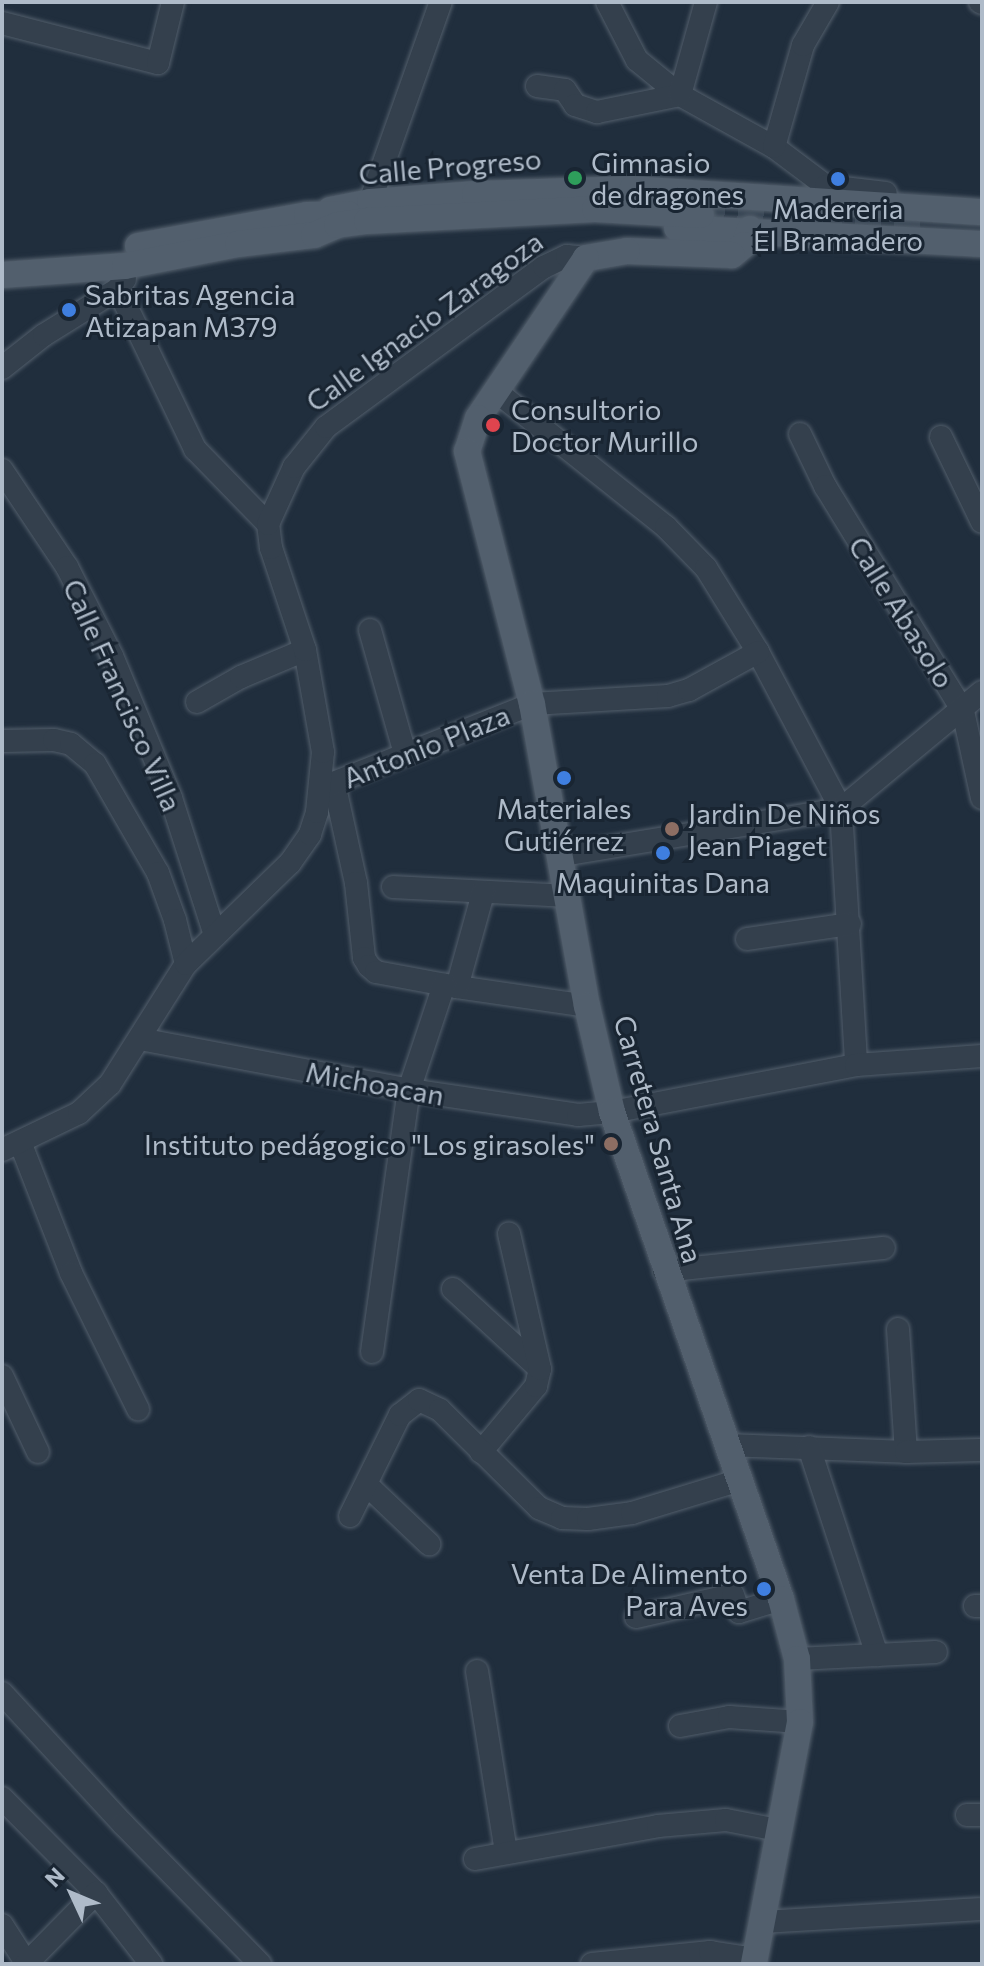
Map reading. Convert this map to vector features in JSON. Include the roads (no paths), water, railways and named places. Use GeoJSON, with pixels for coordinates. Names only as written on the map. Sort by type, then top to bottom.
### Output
{"type":"FeatureCollection","features":[{"type":"Feature","properties":{"kind":"main road","name":"Calle Progreso"},"geometry":{"type":"LineString","coordinates":[[311,225],[370,202],[554,190],[726,193],[917,209],[968,228],[982,244]]}},
{"type":"Feature","properties":{"kind":"main road"},"geometry":{"type":"LineString","coordinates":[[726,193],[747,214],[750,229]]}},
{"type":"Feature","properties":{"kind":"main road"},"geometry":{"type":"LineString","coordinates":[[2,258],[128,248],[508,201],[632,201],[700,210]]}},
{"type":"Feature","properties":{"kind":"main road"},"geometry":{"type":"LineString","coordinates":[[2,275],[122,277],[311,225],[373,234],[510,222],[633,223],[698,231],[750,229],[776,216],[854,216],[879,206]]}},
{"type":"Feature","properties":{"kind":"main road"},"geometry":{"type":"LineString","coordinates":[[897,238],[917,209],[968,228]]}},
{"type":"Feature","properties":{"kind":"main road","name":"Calle Progreso"},"geometry":{"type":"LineString","coordinates":[[750,229],[897,238],[968,228]]}},
{"type":"Feature","properties":{"kind":"main road","name":"Calle Ignacio Zaragoza"},"geometry":{"type":"LineString","coordinates":[[586,258],[627,251],[708,257],[732,255],[744,245],[750,229]]}},
{"type":"Feature","properties":{"kind":"main road","name":"Carretera Santa Ana"},"geometry":{"type":"LineString","coordinates":[[586,258],[473,428],[467,451],[532,704],[562,855],[587,1006],[612,1112],[664,1271],[781,1599],[797,1659],[800,1722],[755,1962]]}},
{"type":"Feature","properties":{"kind":"street"},"geometry":{"type":"LineString","coordinates":[[2,23],[158,63],[173,2]]}},
{"type":"Feature","properties":{"kind":"street"},"geometry":{"type":"LineString","coordinates":[[370,202],[441,2]]}},
{"type":"Feature","properties":{"kind":"street"},"geometry":{"type":"LineString","coordinates":[[607,2],[637,60],[680,95],[774,147],[826,186],[903,194],[917,209]]}},
{"type":"Feature","properties":{"kind":"street"},"geometry":{"type":"LineString","coordinates":[[680,95],[706,2]]}},
{"type":"Feature","properties":{"kind":"street"},"geometry":{"type":"LineString","coordinates":[[774,147],[803,45],[828,2]]}},
{"type":"Feature","properties":{"kind":"street"},"geometry":{"type":"LineString","coordinates":[[537,86],[565,90],[575,105],[597,112],[680,95]]}},
{"type":"Feature","properties":{"kind":"street","name":"Calle Ignacio Zaragoza"},"geometry":{"type":"LineString","coordinates":[[268,524],[294,467],[326,427],[544,267],[567,256],[586,258]]}},
{"type":"Feature","properties":{"kind":"street"},"geometry":{"type":"LineString","coordinates":[[2,368],[122,277],[195,449],[268,524],[271,548],[305,650],[327,785],[356,883],[364,958],[376,972],[587,1006]]}},
{"type":"Feature","properties":{"kind":"street"},"geometry":{"type":"LineString","coordinates":[[497,392],[666,527],[706,568],[758,652],[841,809],[856,1065]]}},
{"type":"Feature","properties":{"kind":"street","name":"Calle Abasolo"},"geometry":{"type":"LineString","coordinates":[[800,434],[825,486],[963,711],[982,798]]}},
{"type":"Feature","properties":{"kind":"street"},"geometry":{"type":"LineString","coordinates":[[941,437],[982,522]]}},
{"type":"Feature","properties":{"kind":"street","name":"Calle Francisco Villa"},"geometry":{"type":"LineString","coordinates":[[2,470],[67,567],[112,656],[171,798],[215,935]]}},
{"type":"Feature","properties":{"kind":"street"},"geometry":{"type":"LineString","coordinates":[[370,630],[405,754]]}},
{"type":"Feature","properties":{"kind":"street"},"geometry":{"type":"LineString","coordinates":[[197,702],[241,677],[305,650]]}},
{"type":"Feature","properties":{"kind":"street","name":"Antonio Plaza"},"geometry":{"type":"LineString","coordinates":[[327,785],[532,704],[668,696],[689,690],[758,652]]}},
{"type":"Feature","properties":{"kind":"street"},"geometry":{"type":"LineString","coordinates":[[562,855],[841,809],[963,711],[982,692]]}},
{"type":"Feature","properties":{"kind":"street"},"geometry":{"type":"LineString","coordinates":[[2,741],[54,740],[71,744],[95,764],[158,873],[175,920],[186,964]]}},
{"type":"Feature","properties":{"kind":"street"},"geometry":{"type":"LineString","coordinates":[[138,1409],[11,1146],[79,1113],[110,1084],[186,964],[290,863],[310,834],[327,785]]}},
{"type":"Feature","properties":{"kind":"street"},"geometry":{"type":"LineString","coordinates":[[393,887],[568,896]]}},
{"type":"Feature","properties":{"kind":"street"},"geometry":{"type":"LineString","coordinates":[[372,1352],[409,1090],[451,986],[483,893]]}},
{"type":"Feature","properties":{"kind":"street"},"geometry":{"type":"LineString","coordinates":[[747,939],[850,924]]}},
{"type":"Feature","properties":{"kind":"street","name":"Michoacan"},"geometry":{"type":"LineString","coordinates":[[140,1039],[547,1113],[612,1112],[856,1065],[982,1056]]}},
{"type":"Feature","properties":{"kind":"street"},"geometry":{"type":"LineString","coordinates":[[481,1452],[536,1386],[540,1369],[509,1234]]}},
{"type":"Feature","properties":{"kind":"street"},"geometry":{"type":"LineString","coordinates":[[664,1271],[884,1248]]}},
{"type":"Feature","properties":{"kind":"street"},"geometry":{"type":"LineString","coordinates":[[453,1289],[540,1369]]}},
{"type":"Feature","properties":{"kind":"street"},"geometry":{"type":"LineString","coordinates":[[898,1329],[906,1452]]}},
{"type":"Feature","properties":{"kind":"street"},"geometry":{"type":"LineString","coordinates":[[2,1376],[38,1452]]}},
{"type":"Feature","properties":{"kind":"street"},"geometry":{"type":"LineString","coordinates":[[350,1516],[400,1415],[419,1400],[440,1410],[539,1508],[562,1518],[588,1519],[632,1513],[740,1480]]}},
{"type":"Feature","properties":{"kind":"street"},"geometry":{"type":"LineString","coordinates":[[727,1445],[906,1452],[982,1450]]}},
{"type":"Feature","properties":{"kind":"street"},"geometry":{"type":"LineString","coordinates":[[809,1447],[877,1655]]}},
{"type":"Feature","properties":{"kind":"street"},"geometry":{"type":"LineString","coordinates":[[367,1485],[429,1544]]}},
{"type":"Feature","properties":{"kind":"street"},"geometry":{"type":"LineString","coordinates":[[636,1617],[733,1595],[739,1612],[781,1599]]}},
{"type":"Feature","properties":{"kind":"street"},"geometry":{"type":"LineString","coordinates":[[797,1659],[936,1652]]}},
{"type":"Feature","properties":{"kind":"street"},"geometry":{"type":"LineString","coordinates":[[477,1671],[506,1853]]}},
{"type":"Feature","properties":{"kind":"street"},"geometry":{"type":"LineString","coordinates":[[2,1693],[123,1824],[260,1964]]}},
{"type":"Feature","properties":{"kind":"street"},"geometry":{"type":"LineString","coordinates":[[680,1726],[729,1717],[800,1722]]}},
{"type":"Feature","properties":{"kind":"street"},"geometry":{"type":"LineString","coordinates":[[2,1798],[96,1893],[151,1964]]}},
{"type":"Feature","properties":{"kind":"street"},"geometry":{"type":"LineString","coordinates":[[475,1859],[685,1823],[726,1820],[778,1830]]}},
{"type":"Feature","properties":{"kind":"street"},"geometry":{"type":"LineString","coordinates":[[2,1925],[26,1964],[96,1893]]}},
{"type":"Feature","properties":{"kind":"street"},"geometry":{"type":"LineString","coordinates":[[761,1922],[979,1909]]}},
{"type":"Feature","properties":{"kind":"street"},"geometry":{"type":"LineString","coordinates":[[592,1964],[710,1952],[755,1962]]}},
{"type":"Feature","properties":{"kind":"tunnel"},"geometry":{"type":"LineString","coordinates":[[699,206],[835,214]]}},
{"type":"Feature","properties":{"kind":"tunnel"},"geometry":{"type":"LineString","coordinates":[[816,221],[933,229]]}},
{"type":"Feature","properties":{"kind":"place","name":"Gimnasio de dragones"},"geometry":{"type":"Point","coordinates":[575,178]}},
{"type":"Feature","properties":{"kind":"place","name":"Madereria El Bramadero"},"geometry":{"type":"Point","coordinates":[838,179]}},
{"type":"Feature","properties":{"kind":"place","name":"Sabritas Agencia Atizapan M379"},"geometry":{"type":"Point","coordinates":[69,310]}},
{"type":"Feature","properties":{"kind":"place","name":"Consultorio Doctor Murillo"},"geometry":{"type":"Point","coordinates":[493,425]}},
{"type":"Feature","properties":{"kind":"place","name":"Materiales Gutiérrez"},"geometry":{"type":"Point","coordinates":[564,778]}},
{"type":"Feature","properties":{"kind":"place","name":"Jardin De Niños Jean Piaget"},"geometry":{"type":"Point","coordinates":[672,829]}},
{"type":"Feature","properties":{"kind":"place","name":"Maquinitas Dana"},"geometry":{"type":"Point","coordinates":[663,853]}},
{"type":"Feature","properties":{"kind":"place","name":"Instituto pedágogico \"Los girasoles\""},"geometry":{"type":"Point","coordinates":[611,1144]}},
{"type":"Feature","properties":{"kind":"place","name":"Venta De Alimento Para Aves"},"geometry":{"type":"Point","coordinates":[764,1589]}}]}
